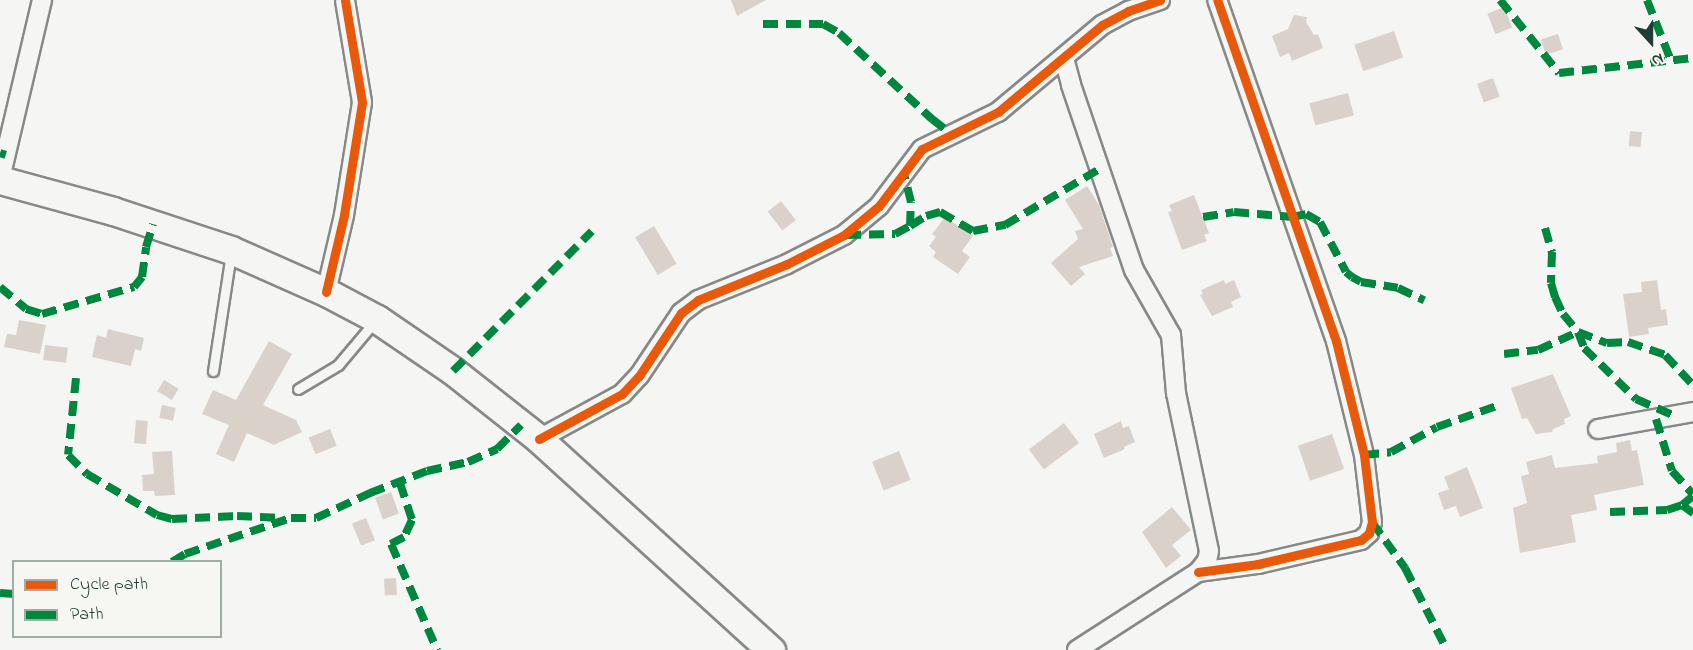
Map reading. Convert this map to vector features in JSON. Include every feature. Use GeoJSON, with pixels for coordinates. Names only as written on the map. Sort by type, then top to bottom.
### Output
{"type":"FeatureCollection","features":[{"type":"Feature","properties":{"kind":"main road"},"geometry":{"type":"LineString","coordinates":[[0,180],[143,220],[231,250],[326,292],[377,319],[453,371],[539,439],[771,650]]}},
{"type":"Feature","properties":{"kind":"street"},"geometry":{"type":"LineString","coordinates":[[0,180],[42,0]]}},
{"type":"Feature","properties":{"kind":"street"},"geometry":{"type":"LineString","coordinates":[[326,292],[344,215],[362,102],[345,0]]}},
{"type":"Feature","properties":{"kind":"street"},"geometry":{"type":"LineString","coordinates":[[539,439],[622,394],[639,376],[681,313],[698,300],[787,264],[844,235],[879,206],[922,149],[998,111],[1102,26],[1128,11],[1160,0]]}},
{"type":"Feature","properties":{"kind":"street"},"geometry":{"type":"LineString","coordinates":[[1198,572],[1257,564],[1361,540],[1369,533],[1372,522],[1364,455],[1336,341],[1217,0]]}},
{"type":"Feature","properties":{"kind":"street"},"geometry":{"type":"LineString","coordinates":[[1064,57],[1071,85],[1134,270],[1171,335],[1176,393],[1209,550],[1207,561],[1198,572],[1077,650]]}},
{"type":"Feature","properties":{"kind":"street"},"geometry":{"type":"LineString","coordinates":[[1598,429],[1693,412]]}},
{"type":"Feature","properties":{"kind":"lane"},"geometry":{"type":"LineString","coordinates":[[213,372],[231,250]]}},
{"type":"Feature","properties":{"kind":"lane"},"geometry":{"type":"LineString","coordinates":[[298,388],[338,365],[377,319]]}},
{"type":"Feature","properties":{"kind":"building"},"geometry":{"type":"Polygon","coordinates":[[[731,0],[766,0],[737,16],[731,0]]]}},
{"type":"Feature","properties":{"kind":"building"},"geometry":{"type":"Polygon","coordinates":[[[1504,7],[1512,27],[1496,34],[1487,14],[1504,7]]]}},
{"type":"Feature","properties":{"kind":"building"},"geometry":{"type":"Polygon","coordinates":[[[1294,15],[1307,17],[1306,22],[1314,35],[1318,34],[1323,48],[1292,61],[1289,53],[1280,57],[1272,36],[1288,29],[1294,15]]]}},
{"type":"Feature","properties":{"kind":"building"},"geometry":{"type":"Polygon","coordinates":[[[1394,31],[1403,57],[1363,71],[1354,45],[1394,31]]]}},
{"type":"Feature","properties":{"kind":"building"},"geometry":{"type":"Polygon","coordinates":[[[1558,34],[1563,49],[1546,55],[1541,40],[1558,34]]]}},
{"type":"Feature","properties":{"kind":"building"},"geometry":{"type":"Polygon","coordinates":[[[1493,78],[1500,97],[1484,103],[1477,84],[1493,78]]]}},
{"type":"Feature","properties":{"kind":"building"},"geometry":{"type":"Polygon","coordinates":[[[1348,93],[1354,115],[1315,126],[1309,103],[1348,93]]]}},
{"type":"Feature","properties":{"kind":"building"},"geometry":{"type":"Polygon","coordinates":[[[1630,131],[1642,132],[1641,147],[1629,146],[1630,131]]]}},
{"type":"Feature","properties":{"kind":"building"},"geometry":{"type":"Polygon","coordinates":[[[1087,186],[1099,205],[1113,247],[1110,248],[1113,256],[1079,267],[1085,274],[1071,286],[1051,263],[1078,239],[1075,231],[1083,229],[1065,200],[1087,186]]]}},
{"type":"Feature","properties":{"kind":"building"},"geometry":{"type":"Polygon","coordinates":[[[1194,195],[1209,233],[1204,235],[1207,241],[1182,250],[1168,212],[1172,211],[1169,205],[1194,195]]]}},
{"type":"Feature","properties":{"kind":"building"},"geometry":{"type":"Polygon","coordinates":[[[781,201],[796,220],[782,230],[768,211],[781,201]]]}},
{"type":"Feature","properties":{"kind":"building"},"geometry":{"type":"Polygon","coordinates":[[[945,217],[973,236],[962,251],[970,257],[958,274],[933,257],[936,252],[929,246],[936,237],[932,234],[945,217]]]}},
{"type":"Feature","properties":{"kind":"building"},"geometry":{"type":"Polygon","coordinates":[[[654,226],[677,264],[658,275],[635,237],[654,226]]]}},
{"type":"Feature","properties":{"kind":"building"},"geometry":{"type":"Polygon","coordinates":[[[1224,280],[1225,284],[1234,280],[1241,297],[1231,302],[1233,307],[1212,316],[1200,295],[1203,294],[1201,290],[1224,280]]]}},
{"type":"Feature","properties":{"kind":"building"},"geometry":{"type":"Polygon","coordinates":[[[1657,280],[1661,310],[1666,309],[1668,325],[1648,328],[1649,334],[1629,337],[1623,294],[1642,292],[1641,282],[1657,280]]]}},
{"type":"Feature","properties":{"kind":"building"},"geometry":{"type":"Polygon","coordinates":[[[19,320],[46,325],[40,354],[4,347],[7,334],[16,335],[19,320]]]}},
{"type":"Feature","properties":{"kind":"building"},"geometry":{"type":"Polygon","coordinates":[[[108,329],[144,338],[141,351],[135,349],[131,366],[92,357],[97,335],[106,338],[108,329]]]}},
{"type":"Feature","properties":{"kind":"building"},"geometry":{"type":"Polygon","coordinates":[[[269,341],[292,354],[263,405],[296,420],[302,432],[274,445],[247,433],[234,462],[216,454],[229,425],[202,414],[213,390],[236,400],[269,341]]]}},
{"type":"Feature","properties":{"kind":"building"},"geometry":{"type":"Polygon","coordinates":[[[45,345],[68,348],[66,363],[43,360],[45,345]]]}},
{"type":"Feature","properties":{"kind":"building"},"geometry":{"type":"Polygon","coordinates":[[[1553,374],[1571,416],[1564,419],[1565,424],[1553,429],[1552,432],[1536,434],[1527,418],[1522,419],[1511,388],[1553,374]]]}},
{"type":"Feature","properties":{"kind":"building"},"geometry":{"type":"Polygon","coordinates":[[[164,380],[179,389],[172,400],[157,391],[164,380]]]}},
{"type":"Feature","properties":{"kind":"building"},"geometry":{"type":"Polygon","coordinates":[[[162,405],[176,408],[173,421],[159,418],[162,405]]]}},
{"type":"Feature","properties":{"kind":"building"},"geometry":{"type":"Polygon","coordinates":[[[136,420],[148,421],[146,444],[134,443],[136,420]]]}},
{"type":"Feature","properties":{"kind":"building"},"geometry":{"type":"Polygon","coordinates":[[[1121,421],[1123,428],[1129,426],[1135,442],[1104,458],[1094,434],[1121,421]]]}},
{"type":"Feature","properties":{"kind":"building"},"geometry":{"type":"Polygon","coordinates":[[[1064,423],[1079,443],[1044,469],[1029,449],[1064,423]]]}},
{"type":"Feature","properties":{"kind":"building"},"geometry":{"type":"Polygon","coordinates":[[[330,429],[337,446],[315,454],[309,438],[330,429]]]}},
{"type":"Feature","properties":{"kind":"building"},"geometry":{"type":"Polygon","coordinates":[[[1332,434],[1344,469],[1310,481],[1298,446],[1332,434]]]}},
{"type":"Feature","properties":{"kind":"building"},"geometry":{"type":"Polygon","coordinates":[[[1630,440],[1632,451],[1637,450],[1644,485],[1594,495],[1597,510],[1571,515],[1576,542],[1520,553],[1513,508],[1527,503],[1521,476],[1529,474],[1526,462],[1552,455],[1555,468],[1598,463],[1597,456],[1617,452],[1616,443],[1630,440]]]}},
{"type":"Feature","properties":{"kind":"building"},"geometry":{"type":"Polygon","coordinates":[[[172,451],[175,495],[155,496],[154,491],[143,491],[142,475],[154,474],[152,452],[172,451]]]}},
{"type":"Feature","properties":{"kind":"building"},"geometry":{"type":"Polygon","coordinates":[[[899,451],[911,480],[884,491],[872,462],[899,451]]]}},
{"type":"Feature","properties":{"kind":"building"},"geometry":{"type":"Polygon","coordinates":[[[1467,467],[1483,508],[1460,517],[1456,506],[1444,510],[1438,493],[1449,489],[1444,477],[1467,467]]]}},
{"type":"Feature","properties":{"kind":"building"},"geometry":{"type":"Polygon","coordinates":[[[391,492],[399,514],[383,519],[375,498],[391,492]]]}},
{"type":"Feature","properties":{"kind":"building"},"geometry":{"type":"Polygon","coordinates":[[[1172,507],[1191,530],[1172,545],[1181,556],[1166,568],[1142,532],[1172,507]]]}},
{"type":"Feature","properties":{"kind":"building"},"geometry":{"type":"Polygon","coordinates":[[[366,518],[375,540],[361,546],[352,524],[366,518]]]}},
{"type":"Feature","properties":{"kind":"building"},"geometry":{"type":"Polygon","coordinates":[[[396,578],[397,595],[385,596],[384,579],[396,578]]]}},
{"type":"Feature","properties":{"kind":"marked path"},"geometry":{"type":"LineString","coordinates":[[1500,0],[1559,73],[1693,58]]}},
{"type":"Feature","properties":{"kind":"marked path"},"geometry":{"type":"LineString","coordinates":[[1647,0],[1672,63]]}},
{"type":"Feature","properties":{"kind":"marked path"},"geometry":{"type":"LineString","coordinates":[[763,24],[823,24],[839,33],[950,133]]}},
{"type":"Feature","properties":{"kind":"marked path"},"geometry":{"type":"LineString","coordinates":[[0,153],[6,155]]}},
{"type":"Feature","properties":{"kind":"marked path"},"geometry":{"type":"LineString","coordinates":[[910,226],[926,216],[940,212],[973,231],[1005,225],[1101,168]]}},
{"type":"Feature","properties":{"kind":"marked path"},"geometry":{"type":"LineString","coordinates":[[846,235],[895,234],[910,226],[911,202],[904,173]]}},
{"type":"Feature","properties":{"kind":"marked path"},"geometry":{"type":"LineString","coordinates":[[1203,217],[1234,212],[1293,217],[1306,214],[1320,222],[1346,272],[1352,277],[1361,282],[1398,288],[1424,300]]}},
{"type":"Feature","properties":{"kind":"marked path"},"geometry":{"type":"LineString","coordinates":[[0,287],[26,309],[42,314],[134,287],[142,277],[146,247],[153,224]]}},
{"type":"Feature","properties":{"kind":"marked path"},"geometry":{"type":"LineString","coordinates":[[1545,228],[1552,252],[1551,283],[1555,297],[1563,314],[1578,332],[1607,343],[1628,342],[1665,355],[1693,385]]}},
{"type":"Feature","properties":{"kind":"marked path"},"geometry":{"type":"LineString","coordinates":[[453,371],[592,231]]}},
{"type":"Feature","properties":{"kind":"marked path"},"geometry":{"type":"LineString","coordinates":[[1504,354],[1538,350],[1578,332],[1584,348],[1636,399],[1675,416]]}},
{"type":"Feature","properties":{"kind":"marked path"},"geometry":{"type":"LineString","coordinates":[[76,378],[68,455],[87,474],[157,515],[172,519],[237,516],[283,518]]}},
{"type":"Feature","properties":{"kind":"marked path"},"geometry":{"type":"LineString","coordinates":[[1364,455],[1391,452],[1437,427],[1497,406]]}},
{"type":"Feature","properties":{"kind":"marked path"},"geometry":{"type":"LineString","coordinates":[[1656,419],[1672,471],[1693,494]]}},
{"type":"Feature","properties":{"kind":"marked path"},"geometry":{"type":"LineString","coordinates":[[175,560],[185,554],[291,518],[316,518],[370,493],[427,471],[468,462],[497,449],[521,425]]}},
{"type":"Feature","properties":{"kind":"marked path"},"geometry":{"type":"LineString","coordinates":[[400,483],[412,520],[404,537],[391,544],[437,650]]}},
{"type":"Feature","properties":{"kind":"marked path"},"geometry":{"type":"LineString","coordinates":[[1610,512],[1667,510],[1682,505],[1693,496]]}},
{"type":"Feature","properties":{"kind":"marked path"},"geometry":{"type":"LineString","coordinates":[[1682,505],[1693,513]]}},
{"type":"Feature","properties":{"kind":"marked path"},"geometry":{"type":"LineString","coordinates":[[1372,522],[1405,568],[1447,650]]}},
{"type":"Feature","properties":{"kind":"marked path"},"geometry":{"type":"LineString","coordinates":[[0,593],[12,594]]}},
{"type":"Feature","properties":{"kind":"cycle path"},"geometry":{"type":"LineString","coordinates":[[326,292],[344,215],[362,102],[345,0]]}},
{"type":"Feature","properties":{"kind":"cycle path"},"geometry":{"type":"LineString","coordinates":[[539,439],[622,394],[639,376],[681,313],[698,300],[787,264],[844,235],[879,206],[922,149],[998,112],[1102,25],[1128,11],[1160,0]]}},
{"type":"Feature","properties":{"kind":"cycle path"},"geometry":{"type":"LineString","coordinates":[[1198,572],[1258,564],[1361,540],[1369,533],[1372,522],[1364,455],[1336,341],[1217,0]]}}]}
